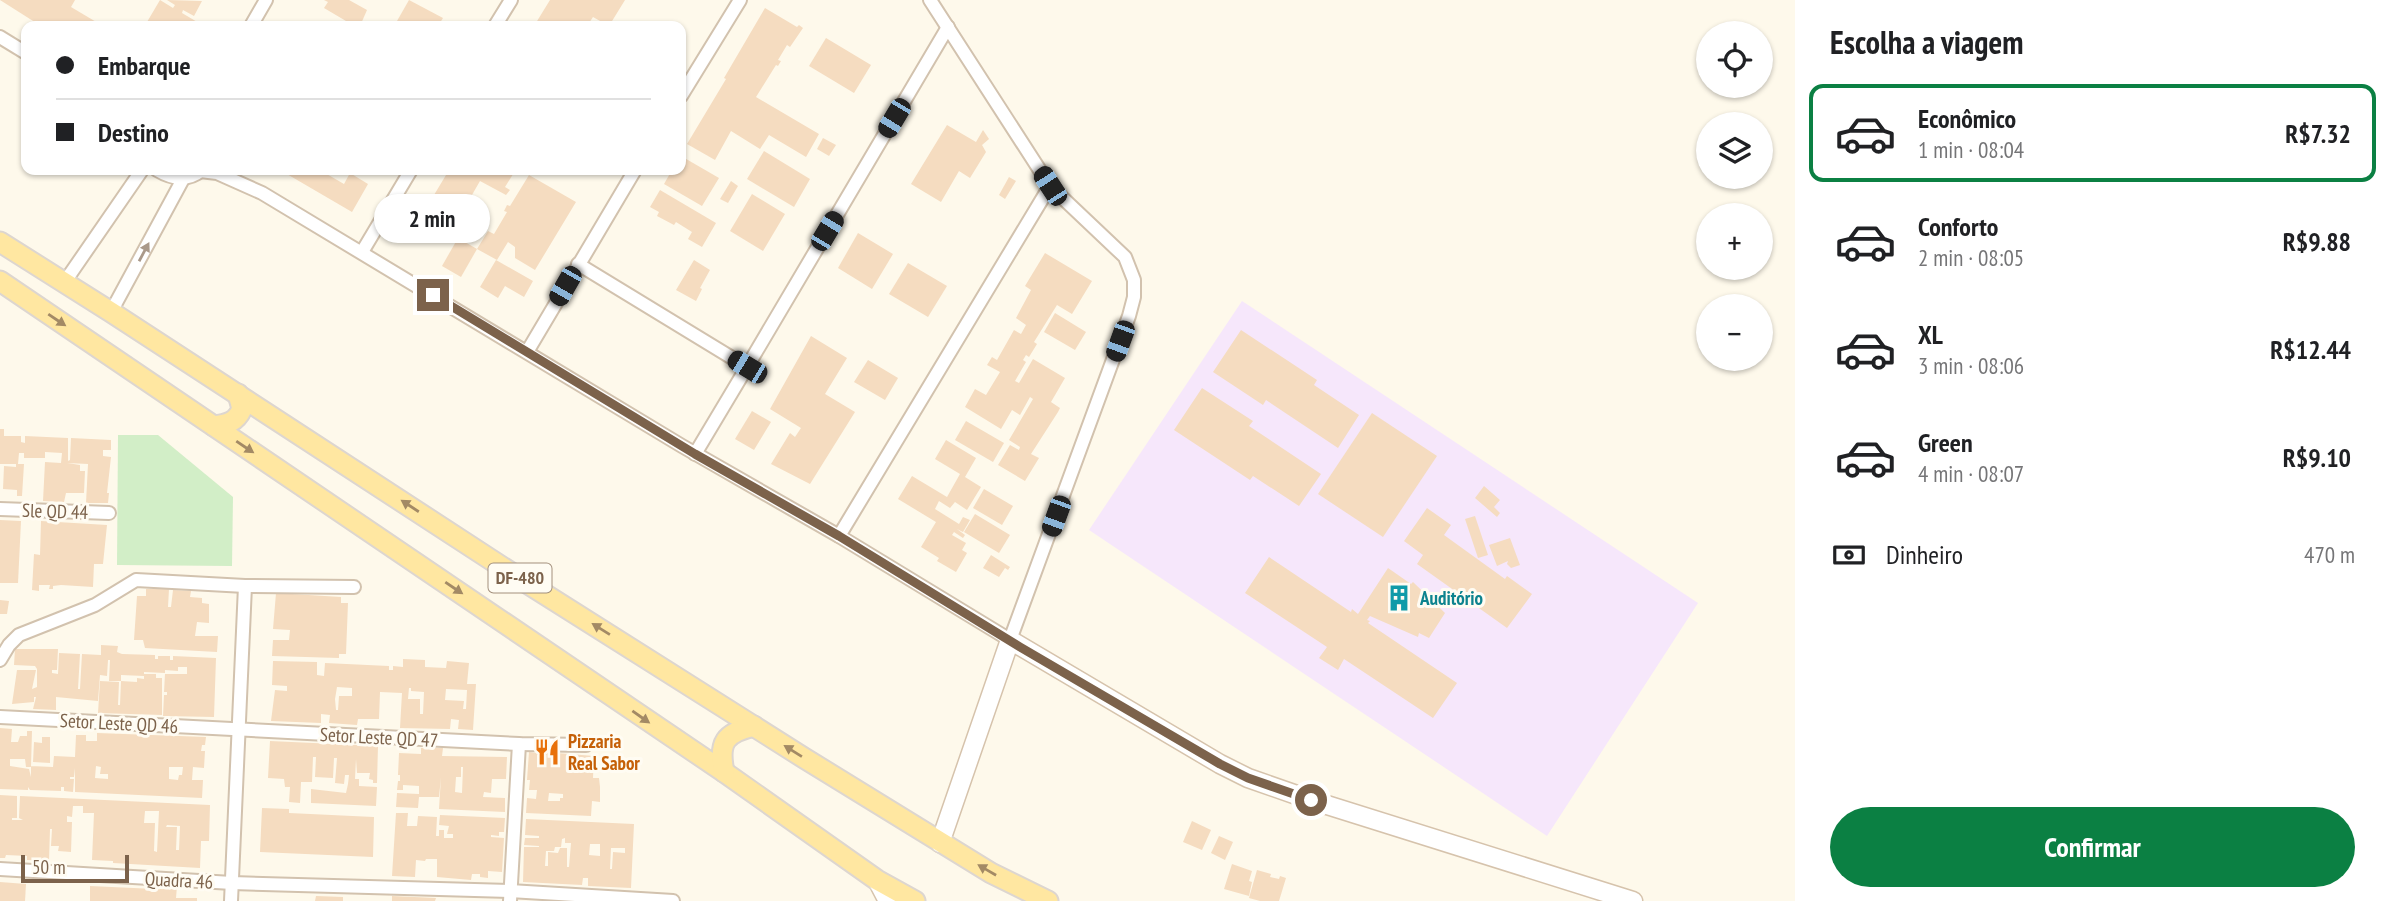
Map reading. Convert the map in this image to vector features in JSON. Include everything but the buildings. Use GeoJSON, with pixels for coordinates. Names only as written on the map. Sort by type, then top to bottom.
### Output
{"type":"FeatureCollection","features":[{"type":"Feature","properties":{"kind":"main road","name":"DF-480"},"geometry":{"type":"LineString","coordinates":[[0,242],[520,578],[940,843],[991,873],[1048,901]]}},
{"type":"Feature","properties":{"kind":"main road","name":"DF-480"},"geometry":{"type":"LineString","coordinates":[[0,281],[724,772],[877,880],[915,901]]}},
{"type":"Feature","properties":{"kind":"main road"},"geometry":{"type":"LineString","coordinates":[[214,426],[234,421],[239,416],[242,409],[238,394]]}},
{"type":"Feature","properties":{"kind":"main road"},"geometry":{"type":"LineString","coordinates":[[724,772],[721,758],[724,742],[738,730],[754,726]]}},
{"type":"Feature","properties":{"kind":"street"},"geometry":{"type":"LineString","coordinates":[[254,21],[266,0]]}},
{"type":"Feature","properties":{"kind":"street"},"geometry":{"type":"LineString","coordinates":[[498,21],[511,0]]}},
{"type":"Feature","properties":{"kind":"street"},"geometry":{"type":"LineString","coordinates":[[686,88],[740,0]]}},
{"type":"Feature","properties":{"kind":"street"},"geometry":{"type":"LineString","coordinates":[[930,0],[1050,186],[1125,257],[1134,281],[1134,297],[1129,316],[1010,640],[940,843]]}},
{"type":"Feature","properties":{"kind":"street"},"geometry":{"type":"LineString","coordinates":[[695,454],[948,27]]}},
{"type":"Feature","properties":{"kind":"street"},"geometry":{"type":"LineString","coordinates":[[0,37],[21,50]]}},
{"type":"Feature","properties":{"kind":"street"},"geometry":{"type":"LineString","coordinates":[[64,283],[139,175]]}},
{"type":"Feature","properties":{"kind":"street"},"geometry":{"type":"LineString","coordinates":[[166,175],[183,179],[191,175]]}},
{"type":"Feature","properties":{"kind":"street"},"geometry":{"type":"LineString","coordinates":[[222,175],[262,193],[362,251],[695,454],[839,536],[1208,757],[1248,778],[1633,901]]}},
{"type":"Feature","properties":{"kind":"street"},"geometry":{"type":"LineString","coordinates":[[240,175],[262,193]]}},
{"type":"Feature","properties":{"kind":"street"},"geometry":{"type":"LineString","coordinates":[[362,251],[408,175]]}},
{"type":"Feature","properties":{"kind":"street"},"geometry":{"type":"LineString","coordinates":[[527,352],[632,175]]}},
{"type":"Feature","properties":{"kind":"street"},"geometry":{"type":"LineString","coordinates":[[111,312],[183,179]]}},
{"type":"Feature","properties":{"kind":"street"},"geometry":{"type":"LineString","coordinates":[[839,536],[1050,186]]}},
{"type":"Feature","properties":{"kind":"street"},"geometry":{"type":"LineString","coordinates":[[578,264],[747,367]]}},
{"type":"Feature","properties":{"kind":"street","name":"Sle QD 44"},"geometry":{"type":"LineString","coordinates":[[0,509],[109,513]]}},
{"type":"Feature","properties":{"kind":"street"},"geometry":{"type":"LineString","coordinates":[[0,660],[19,635],[95,604],[136,580],[245,586],[354,587]]}},
{"type":"Feature","properties":{"kind":"street"},"geometry":{"type":"LineString","coordinates":[[231,901],[245,586]]}},
{"type":"Feature","properties":{"kind":"street","name":"Setor Leste QD 46"},"geometry":{"type":"LineString","coordinates":[[0,718],[239,729]]}},
{"type":"Feature","properties":{"kind":"street","name":"Setor Leste QD 47"},"geometry":{"type":"LineString","coordinates":[[239,729],[586,745]]}},
{"type":"Feature","properties":{"kind":"street"},"geometry":{"type":"LineString","coordinates":[[510,896],[519,744]]}},
{"type":"Feature","properties":{"kind":"street","name":"Quadra 46"},"geometry":{"type":"LineString","coordinates":[[0,869],[232,883],[673,901]]}},
{"type":"Feature","properties":{"kind":"street"},"geometry":{"type":"LineString","coordinates":[[877,880],[888,901]]}},
{"type":"Feature","properties":{"kind":"shaded area"},"geometry":{"type":"Polygon","coordinates":[[[1242,301],[1698,603],[1547,836],[1089,530],[1242,301]]]}},
{"type":"Feature","properties":{"kind":"green space"},"geometry":{"type":"Polygon","coordinates":[[[118,435],[158,435],[233,497],[232,566],[117,565],[118,435]]]}},
{"type":"Feature","properties":{"kind":"place","name":"Auditório"},"geometry":{"type":"Point","coordinates":[1399,598]}},
{"type":"Feature","properties":{"kind":"place","name":"Pizzaria Real Sabor"},"geometry":{"type":"Point","coordinates":[547,752]}},
{"type":"Feature","properties":{"kind":"route"},"geometry":{"type":"LineString","coordinates":[[433,295],[695,454],[839,536],[1020,647],[1220,764],[1248,778],[1311,800]]}}]}
